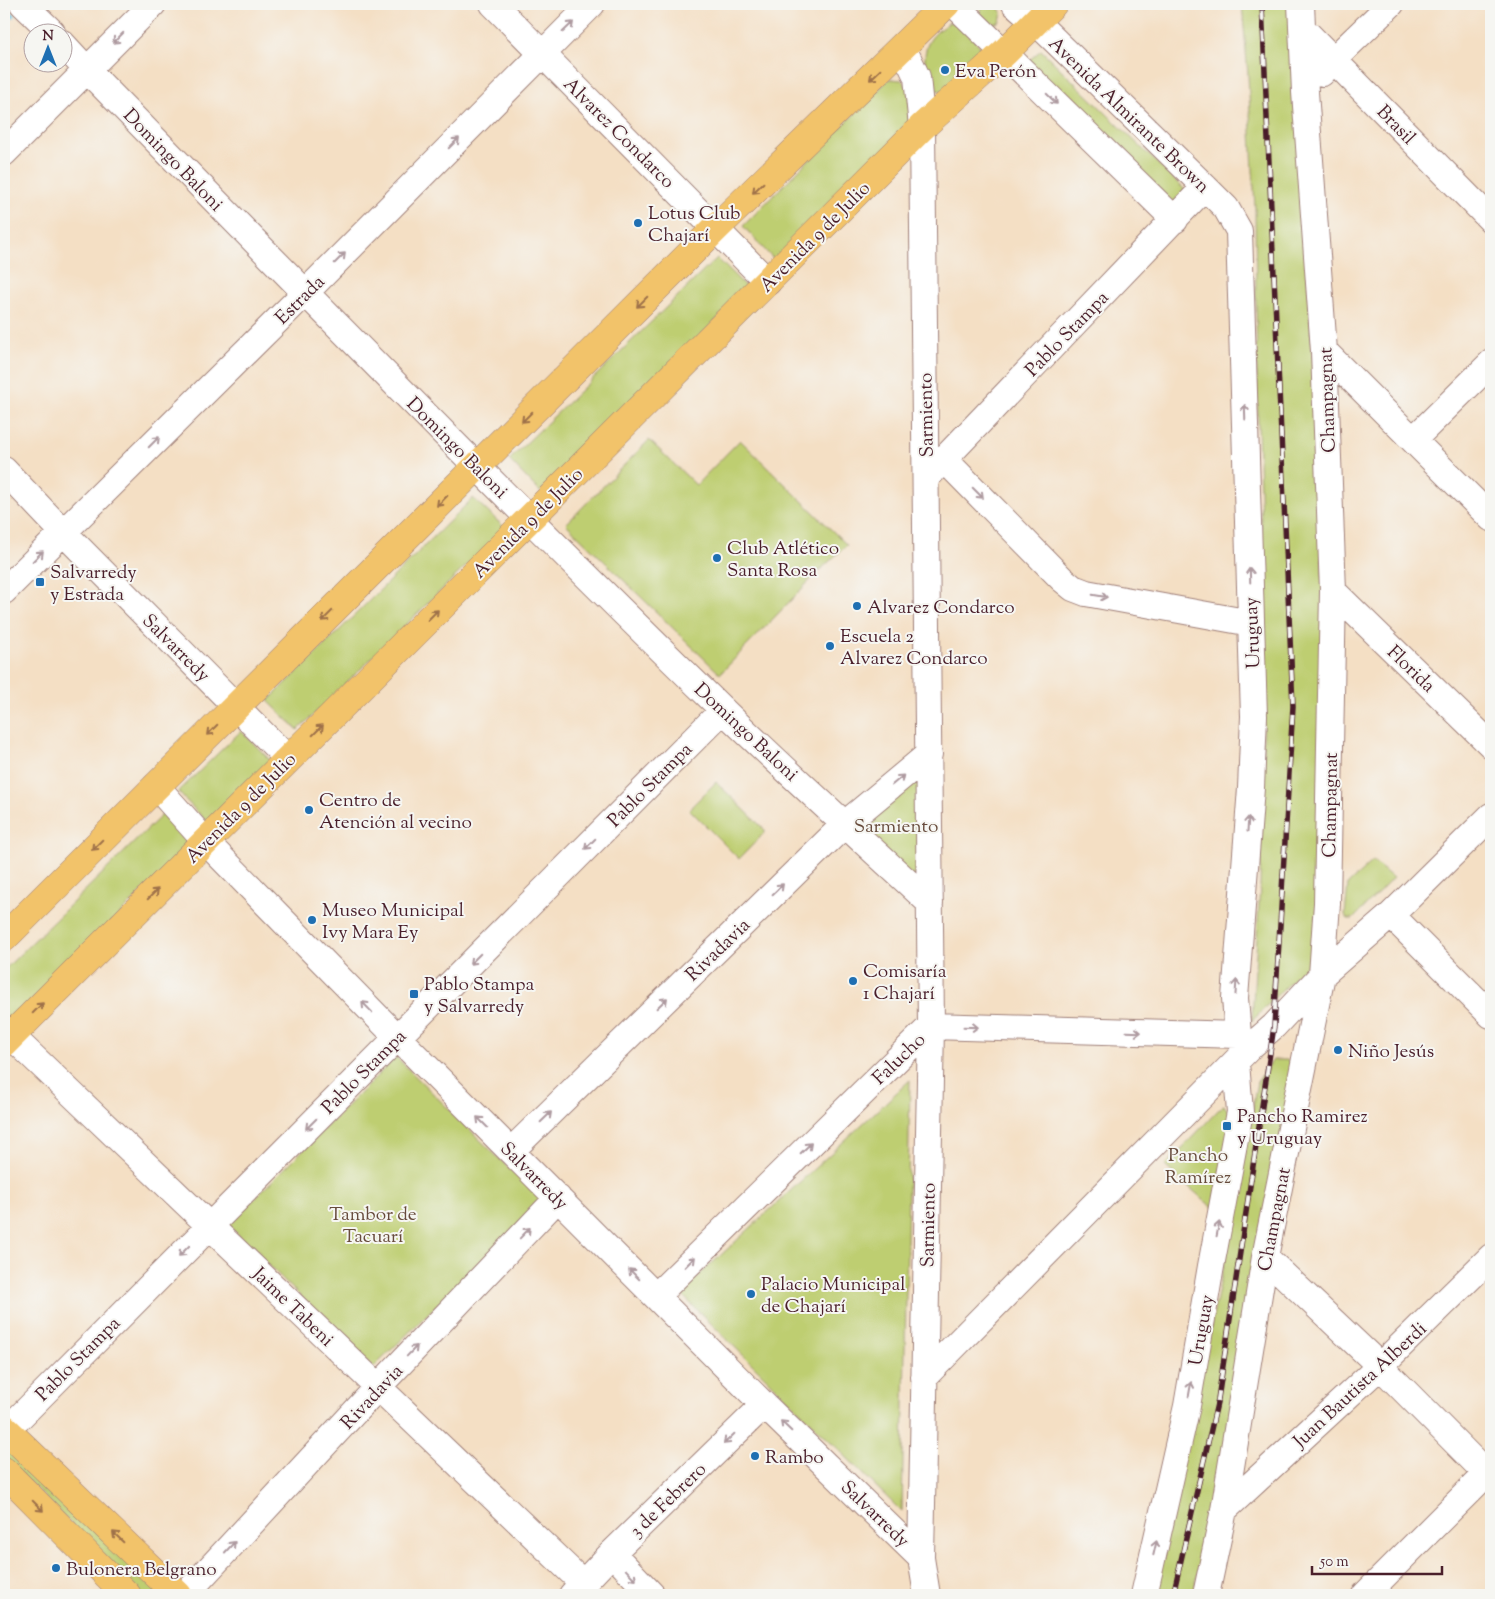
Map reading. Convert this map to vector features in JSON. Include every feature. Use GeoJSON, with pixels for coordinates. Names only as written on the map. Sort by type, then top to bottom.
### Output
{"type":"FeatureCollection","features":[{"type":"Feature","properties":{"kind":"main road"},"geometry":{"type":"LineString","coordinates":[[4,938],[716,228],[903,48],[946,4]]}},
{"type":"Feature","properties":{"kind":"main road","name":"Avenida 9 de Julio"},"geometry":{"type":"LineString","coordinates":[[6,1036],[206,842],[922,127],[1045,13]]}},
{"type":"Feature","properties":{"kind":"main road"},"geometry":{"type":"LineString","coordinates":[[5,1430],[178,1595]]}},
{"type":"Feature","properties":{"kind":"main road"},"geometry":{"type":"LineString","coordinates":[[4,1471],[127,1595]]}},
{"type":"Feature","properties":{"kind":"street"},"geometry":{"type":"LineString","coordinates":[[23,4],[42,22]]}},
{"type":"Feature","properties":{"kind":"street"},"geometry":{"type":"LineString","coordinates":[[4,153],[153,4]]}},
{"type":"Feature","properties":{"kind":"street","name":"Alvarez Condarco"},"geometry":{"type":"LineString","coordinates":[[493,4],[768,282]]}},
{"type":"Feature","properties":{"kind":"street","name":"Estrada"},"geometry":{"type":"LineString","coordinates":[[4,591],[305,293],[592,4]]}},
{"type":"Feature","properties":{"kind":"street"},"geometry":{"type":"LineString","coordinates":[[954,4],[1175,220]]}},
{"type":"Feature","properties":{"kind":"street","name":"Avenida Almirante Brown"},"geometry":{"type":"LineString","coordinates":[[1015,4],[1045,13],[1226,208],[1239,231]]}},
{"type":"Feature","properties":{"kind":"street"},"geometry":{"type":"LineString","coordinates":[[1305,92],[1334,59],[1391,4]]}},
{"type":"Feature","properties":{"kind":"street","name":"Brasil"},"geometry":{"type":"LineString","coordinates":[[1302,16],[1334,59],[1491,220]]}},
{"type":"Feature","properties":{"kind":"street","name":"Champagnat"},"geometry":{"type":"LineString","coordinates":[[1206,1595],[1224,1510],[1265,1257],[1322,975],[1327,903],[1333,591],[1324,351],[1305,92],[1302,16]]}},
{"type":"Feature","properties":{"kind":"street","name":"Sarmiento"},"geometry":{"type":"LineString","coordinates":[[903,48],[917,77],[922,127],[931,1026],[921,1558],[927,1595]]}},
{"type":"Feature","properties":{"kind":"street","name":"Domingo Baloni"},"geometry":{"type":"LineString","coordinates":[[72,54],[529,519],[723,710],[930,903]]}},
{"type":"Feature","properties":{"kind":"street","name":"Pablo Stampa"},"geometry":{"type":"LineString","coordinates":[[926,478],[943,458],[1205,187]]}},
{"type":"Feature","properties":{"kind":"street","name":"Uruguay"},"geometry":{"type":"LineString","coordinates":[[1144,1595],[1187,1406],[1240,1112],[1242,1048],[1235,998],[1250,797],[1253,725],[1239,231]]}},
{"type":"Feature","properties":{"kind":"street"},"geometry":{"type":"LineString","coordinates":[[1324,351],[1491,518]]}},
{"type":"Feature","properties":{"kind":"street"},"geometry":{"type":"LineString","coordinates":[[1414,439],[1491,363]]}},
{"type":"Feature","properties":{"kind":"street"},"geometry":{"type":"LineString","coordinates":[[943,458],[1074,588],[1086,594],[1251,623]]}},
{"type":"Feature","properties":{"kind":"street","name":"Salvarredy"},"geometry":{"type":"LineString","coordinates":[[4,470],[288,759]]}},
{"type":"Feature","properties":{"kind":"street","name":"Florida"},"geometry":{"type":"LineString","coordinates":[[1333,591],[1491,745]]}},
{"type":"Feature","properties":{"kind":"street","name":"Pablo Stampa"},"geometry":{"type":"LineString","coordinates":[[5,1430],[723,710]]}},
{"type":"Feature","properties":{"kind":"street","name":"Rivadavia"},"geometry":{"type":"LineString","coordinates":[[511,1151],[845,824],[929,754]]}},
{"type":"Feature","properties":{"kind":"street","name":"Salvarredy"},"geometry":{"type":"LineString","coordinates":[[156,786],[206,842],[397,1037],[764,1405],[921,1558]]}},
{"type":"Feature","properties":{"kind":"street"},"geometry":{"type":"LineString","coordinates":[[924,1377],[1242,1048],[1274,1026],[1322,975],[1392,915],[1491,816]]}},
{"type":"Feature","properties":{"kind":"street"},"geometry":{"type":"LineString","coordinates":[[1392,915],[1491,1015]]}},
{"type":"Feature","properties":{"kind":"street","name":"Falucho"},"geometry":{"type":"LineString","coordinates":[[656,1296],[931,1026],[1242,1048]]}},
{"type":"Feature","properties":{"kind":"street","name":"Jaime Tabeni"},"geometry":{"type":"LineString","coordinates":[[6,1036],[378,1387],[578,1590]]}},
{"type":"Feature","properties":{"kind":"street","name":"Rivadavia"},"geometry":{"type":"LineString","coordinates":[[185,1595],[378,1387],[558,1198]]}},
{"type":"Feature","properties":{"kind":"street"},"geometry":{"type":"LineString","coordinates":[[1265,1257],[1380,1366],[1489,1475],[1364,1595]]}},
{"type":"Feature","properties":{"kind":"street","name":"Juan Bautista Alberdi"},"geometry":{"type":"LineString","coordinates":[[1224,1510],[1380,1366],[1491,1257]]}},
{"type":"Feature","properties":{"kind":"street","name":"3 de Febrero"},"geometry":{"type":"LineString","coordinates":[[578,1590],[612,1553],[764,1405]]}},
{"type":"Feature","properties":{"kind":"street"},"geometry":{"type":"LineString","coordinates":[[612,1553],[652,1595]]}},
{"type":"Feature","properties":{"kind":"green space"},"geometry":{"type":"Polygon","coordinates":[[[989,4],[997,6],[1002,13],[1000,21],[992,25],[979,16],[982,8],[989,4]]]}},
{"type":"Feature","properties":{"kind":"green space"},"geometry":{"type":"Polygon","coordinates":[[[1242,4],[1291,4],[1316,413],[1326,671],[1316,955],[1252,1021],[1260,886],[1265,656],[1257,390],[1255,208],[1242,4]]]}},
{"type":"Feature","properties":{"kind":"green space"},"geometry":{"type":"Polygon","coordinates":[[[950,22],[959,25],[980,46],[977,59],[945,91],[934,90],[926,85],[926,48],[934,35],[950,22]]]}},
{"type":"Feature","properties":{"kind":"green space"},"geometry":{"type":"Polygon","coordinates":[[[1041,50],[1185,190],[1170,206],[1027,62],[1041,50]]]}},
{"type":"Feature","properties":{"kind":"green space"},"geometry":{"type":"Polygon","coordinates":[[[889,79],[902,80],[910,90],[909,127],[774,260],[743,226],[889,79]]]}},
{"type":"Feature","properties":{"kind":"green space"},"geometry":{"type":"Polygon","coordinates":[[[717,258],[748,289],[540,492],[509,460],[717,258]]]}},
{"type":"Feature","properties":{"kind":"green space","name":"Club Atlético Santa Rosa"},"geometry":{"type":"Polygon","coordinates":[[[649,440],[696,485],[740,440],[847,545],[819,571],[720,674],[566,524],[649,440]]]}},
{"type":"Feature","properties":{"kind":"green space"},"geometry":{"type":"Polygon","coordinates":[[[473,498],[505,528],[298,730],[268,701],[473,498]]]}},
{"type":"Feature","properties":{"kind":"green space"},"geometry":{"type":"Polygon","coordinates":[[[241,731],[271,761],[207,822],[178,792],[241,731]]]}},
{"type":"Feature","properties":{"kind":"green space","name":"Sarmiento"},"geometry":{"type":"Polygon","coordinates":[[[926,761],[927,895],[851,824],[926,761]]]}},
{"type":"Feature","properties":{"kind":"green space"},"geometry":{"type":"Polygon","coordinates":[[[716,782],[766,831],[739,859],[689,809],[716,782]]]}},
{"type":"Feature","properties":{"kind":"green space"},"geometry":{"type":"Polygon","coordinates":[[[164,813],[193,842],[10,1022],[4,1016],[4,970],[164,813]]]}},
{"type":"Feature","properties":{"kind":"green space"},"geometry":{"type":"Polygon","coordinates":[[[1373,861],[1393,878],[1353,919],[1348,919],[1345,915],[1348,884],[1373,861]]]}},
{"type":"Feature","properties":{"kind":"green space","name":"Tambor de Tacuarí"},"geometry":{"type":"Polygon","coordinates":[[[396,1057],[542,1201],[373,1368],[228,1225],[396,1057]]]}},
{"type":"Feature","properties":{"kind":"green space"},"geometry":{"type":"Polygon","coordinates":[[[1273,1060],[1287,1060],[1298,1071],[1237,1398],[1193,1595],[1152,1595],[1231,1232],[1257,1082],[1273,1060]]]}},
{"type":"Feature","properties":{"kind":"green space"},"geometry":{"type":"Polygon","coordinates":[[[910,1080],[902,1512],[680,1293],[910,1080]]]}},
{"type":"Feature","properties":{"kind":"green space","name":"Pancho Ramírez"},"geometry":{"type":"Polygon","coordinates":[[[1223,1105],[1233,1115],[1213,1208],[1165,1166],[1223,1105]]]}},
{"type":"Feature","properties":{"kind":"green space"},"geometry":{"type":"Polygon","coordinates":[[[13,1444],[163,1595],[142,1595],[4,1456],[4,1452],[13,1444]]]}},
{"type":"Feature","properties":{"kind":"waterway"},"geometry":{"type":"LineString","coordinates":[[4,23],[13,15]]}},
{"type":"Feature","properties":{"kind":"railway"},"geometry":{"type":"LineString","coordinates":[[1173,1595],[1218,1399],[1274,1026],[1293,706],[1262,4]]}},
{"type":"Feature","properties":{"kind":"place","name":"Eva Perón"},"geometry":{"type":"Point","coordinates":[945,70]}},
{"type":"Feature","properties":{"kind":"place","name":"Lotus Club Chajarí"},"geometry":{"type":"Point","coordinates":[638,223]}},
{"type":"Feature","properties":{"kind":"place","name":"Club Atlético Santa Rosa"},"geometry":{"type":"Point","coordinates":[717,558]}},
{"type":"Feature","properties":{"kind":"place","name":"Salvarredy y Estrada"},"geometry":{"type":"Point","coordinates":[40,582]}},
{"type":"Feature","properties":{"kind":"place","name":"Alvarez Condarco"},"geometry":{"type":"Point","coordinates":[857,606]}},
{"type":"Feature","properties":{"kind":"place","name":"Escuela 2 Alvarez Condarco"},"geometry":{"type":"Point","coordinates":[830,646]}},
{"type":"Feature","properties":{"kind":"place","name":"Centro de Atención al vecino"},"geometry":{"type":"Point","coordinates":[309,810]}},
{"type":"Feature","properties":{"kind":"place","name":"Museo Municipal Ivy Mara Ey"},"geometry":{"type":"Point","coordinates":[312,920]}},
{"type":"Feature","properties":{"kind":"place","name":"Comisaría 1 Chajarí"},"geometry":{"type":"Point","coordinates":[853,981]}},
{"type":"Feature","properties":{"kind":"place","name":"Pablo Stampa y Salvarredy"},"geometry":{"type":"Point","coordinates":[414,994]}},
{"type":"Feature","properties":{"kind":"place","name":"Niño Jesús"},"geometry":{"type":"Point","coordinates":[1338,1050]}},
{"type":"Feature","properties":{"kind":"place","name":"Pancho Ramirez y Uruguay"},"geometry":{"type":"Point","coordinates":[1227,1126]}},
{"type":"Feature","properties":{"kind":"place","name":"Palacio Municipal de Chajarí"},"geometry":{"type":"Point","coordinates":[751,1294]}},
{"type":"Feature","properties":{"kind":"place","name":"Rambo"},"geometry":{"type":"Point","coordinates":[755,1456]}},
{"type":"Feature","properties":{"kind":"place","name":"Bulonera Belgrano"},"geometry":{"type":"Point","coordinates":[56,1568]}}]}
